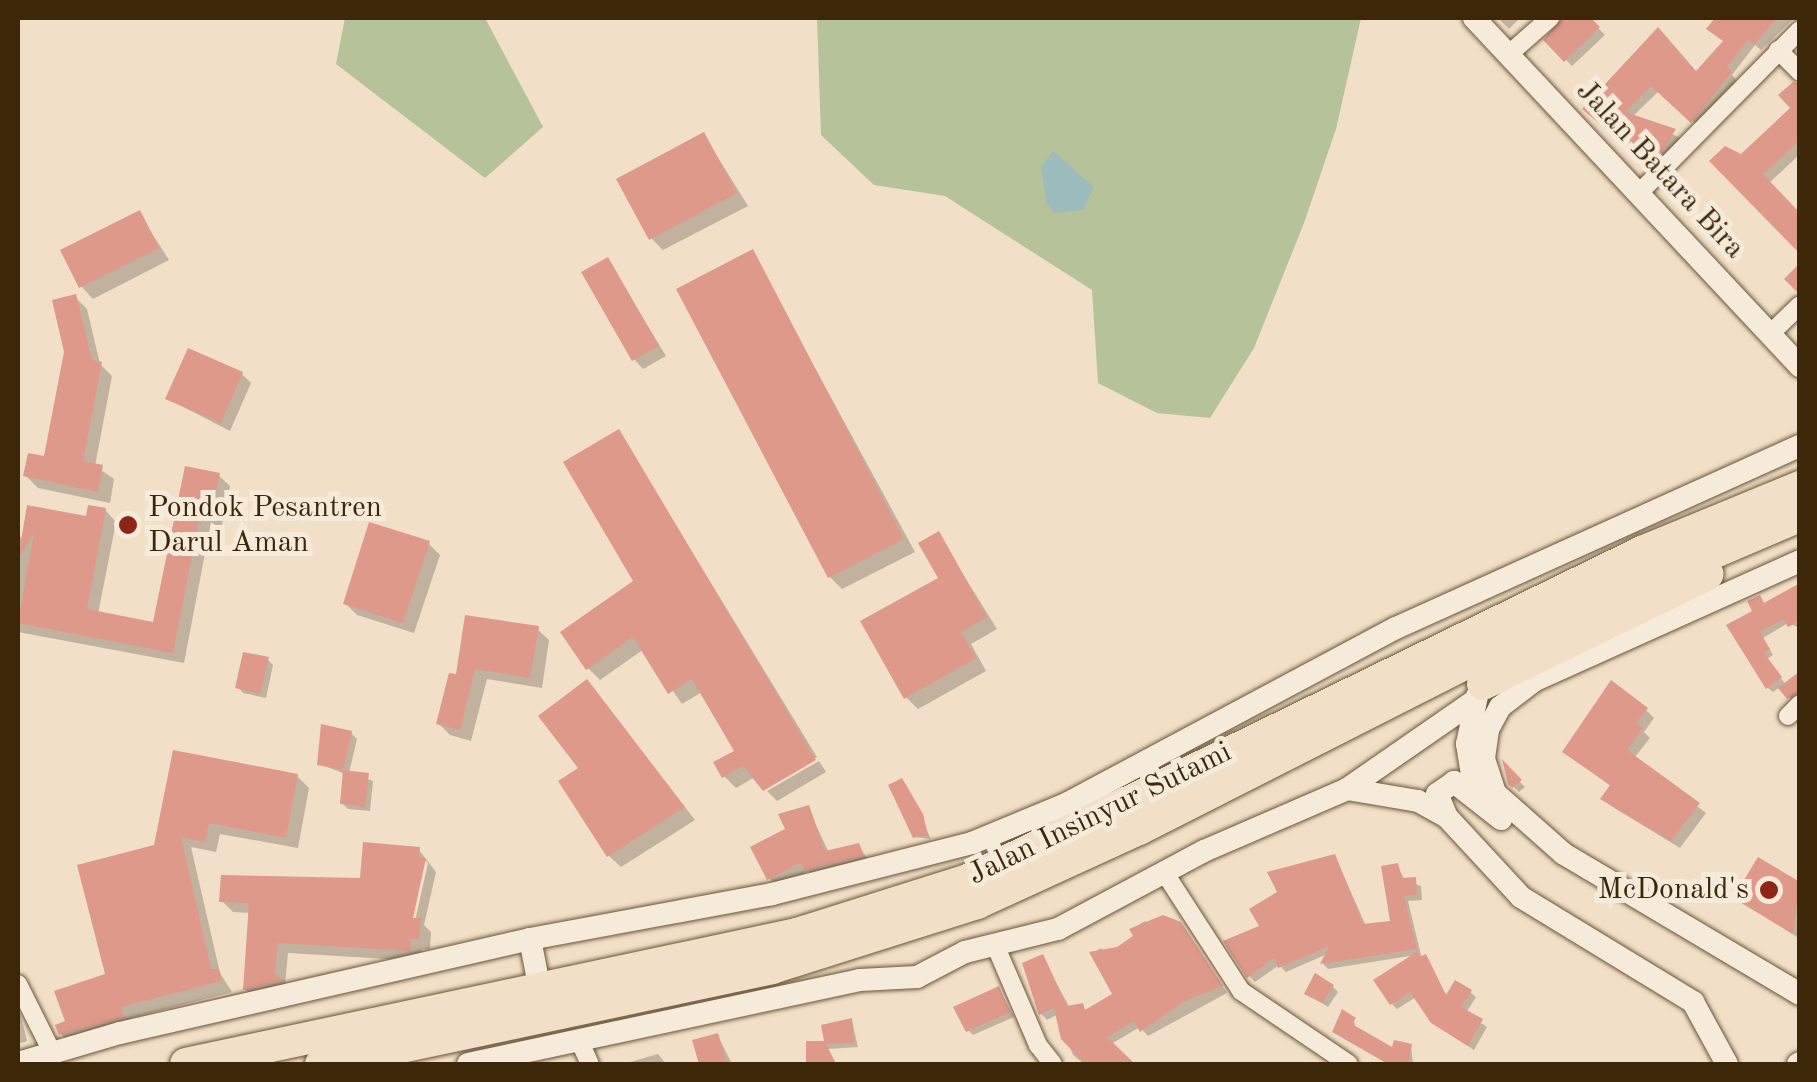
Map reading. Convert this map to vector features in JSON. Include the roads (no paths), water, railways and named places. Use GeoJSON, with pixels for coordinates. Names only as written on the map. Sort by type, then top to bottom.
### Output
{"type":"FeatureCollection","features":[{"type":"Feature","properties":{"kind":"highway","name":"Jalan Insinyur Sutami"},"geometry":{"type":"LineString","coordinates":[[186,1064],[797,934],[968,880],[1642,552],[1800,487]]}},
{"type":"Feature","properties":{"kind":"highway","name":"Jalan Insinyur Sutami"},"geometry":{"type":"LineString","coordinates":[[321,1064],[772,968],[977,902],[1139,830],[1523,634],[1800,516]]}},
{"type":"Feature","properties":{"kind":"highway"},"geometry":{"type":"LineString","coordinates":[[1478,692],[1516,662],[1800,535]]}},
{"type":"Feature","properties":{"kind":"street","name":"Jalan Batara Bira"},"geometry":{"type":"LineString","coordinates":[[1474,18],[1800,366]]}},
{"type":"Feature","properties":{"kind":"street"},"geometry":{"type":"LineString","coordinates":[[1509,54],[1550,18]]}},
{"type":"Feature","properties":{"kind":"street"},"geometry":{"type":"LineString","coordinates":[[1641,192],[1800,30]]}},
{"type":"Feature","properties":{"kind":"street"},"geometry":{"type":"LineString","coordinates":[[1778,50],[1800,72]]}},
{"type":"Feature","properties":{"kind":"street"},"geometry":{"type":"LineString","coordinates":[[1771,332],[1800,305]]}},
{"type":"Feature","properties":{"kind":"street"},"geometry":{"type":"LineString","coordinates":[[18,1063],[530,940],[772,894],[1004,831],[1170,751],[1396,628],[1800,446]]}},
{"type":"Feature","properties":{"kind":"street"},"geometry":{"type":"LineString","coordinates":[[1800,561],[1601,647],[1535,680],[1500,707],[1488,730],[1484,759],[1495,793],[1564,854],[1800,994]]}},
{"type":"Feature","properties":{"kind":"street"},"geometry":{"type":"LineString","coordinates":[[468,1064],[550,1038],[580,1042],[860,980],[918,977],[965,952],[1058,929],[1166,875],[1204,851],[1347,789],[1478,692]]}},
{"type":"Feature","properties":{"kind":"street"},"geometry":{"type":"LineString","coordinates":[[1475,792],[1467,744],[1478,692]]}},
{"type":"Feature","properties":{"kind":"street"},"geometry":{"type":"LineString","coordinates":[[1564,854],[1535,845],[1464,784],[1445,785],[1437,804],[1521,897],[1693,1002],[1727,1064]]}},
{"type":"Feature","properties":{"kind":"street"},"geometry":{"type":"LineString","coordinates":[[1347,789],[1418,801],[1448,817]]}},
{"type":"Feature","properties":{"kind":"street"},"geometry":{"type":"LineString","coordinates":[[1166,875],[1241,990],[1349,1064]]}},
{"type":"Feature","properties":{"kind":"street"},"geometry":{"type":"LineString","coordinates":[[530,940],[536,971]]}},
{"type":"Feature","properties":{"kind":"street"},"geometry":{"type":"LineString","coordinates":[[996,947],[1038,1045],[1053,1064]]}},
{"type":"Feature","properties":{"kind":"street"},"geometry":{"type":"LineString","coordinates":[[18,984],[52,1052]]}},
{"type":"Feature","properties":{"kind":"street"},"geometry":{"type":"LineString","coordinates":[[580,1042],[590,1064]]}},
{"type":"Feature","properties":{"kind":"water"},"geometry":{"type":"Polygon","coordinates":[[[1053,151],[1094,187],[1083,210],[1055,213],[1047,205],[1041,167],[1053,151]]]}},
{"type":"Feature","properties":{"kind":"place","name":"Pondok Pesantren Darul Aman"},"geometry":{"type":"Point","coordinates":[128,525]}},
{"type":"Feature","properties":{"kind":"place","name":"McDonald's"},"geometry":{"type":"Point","coordinates":[1769,890]}}]}
